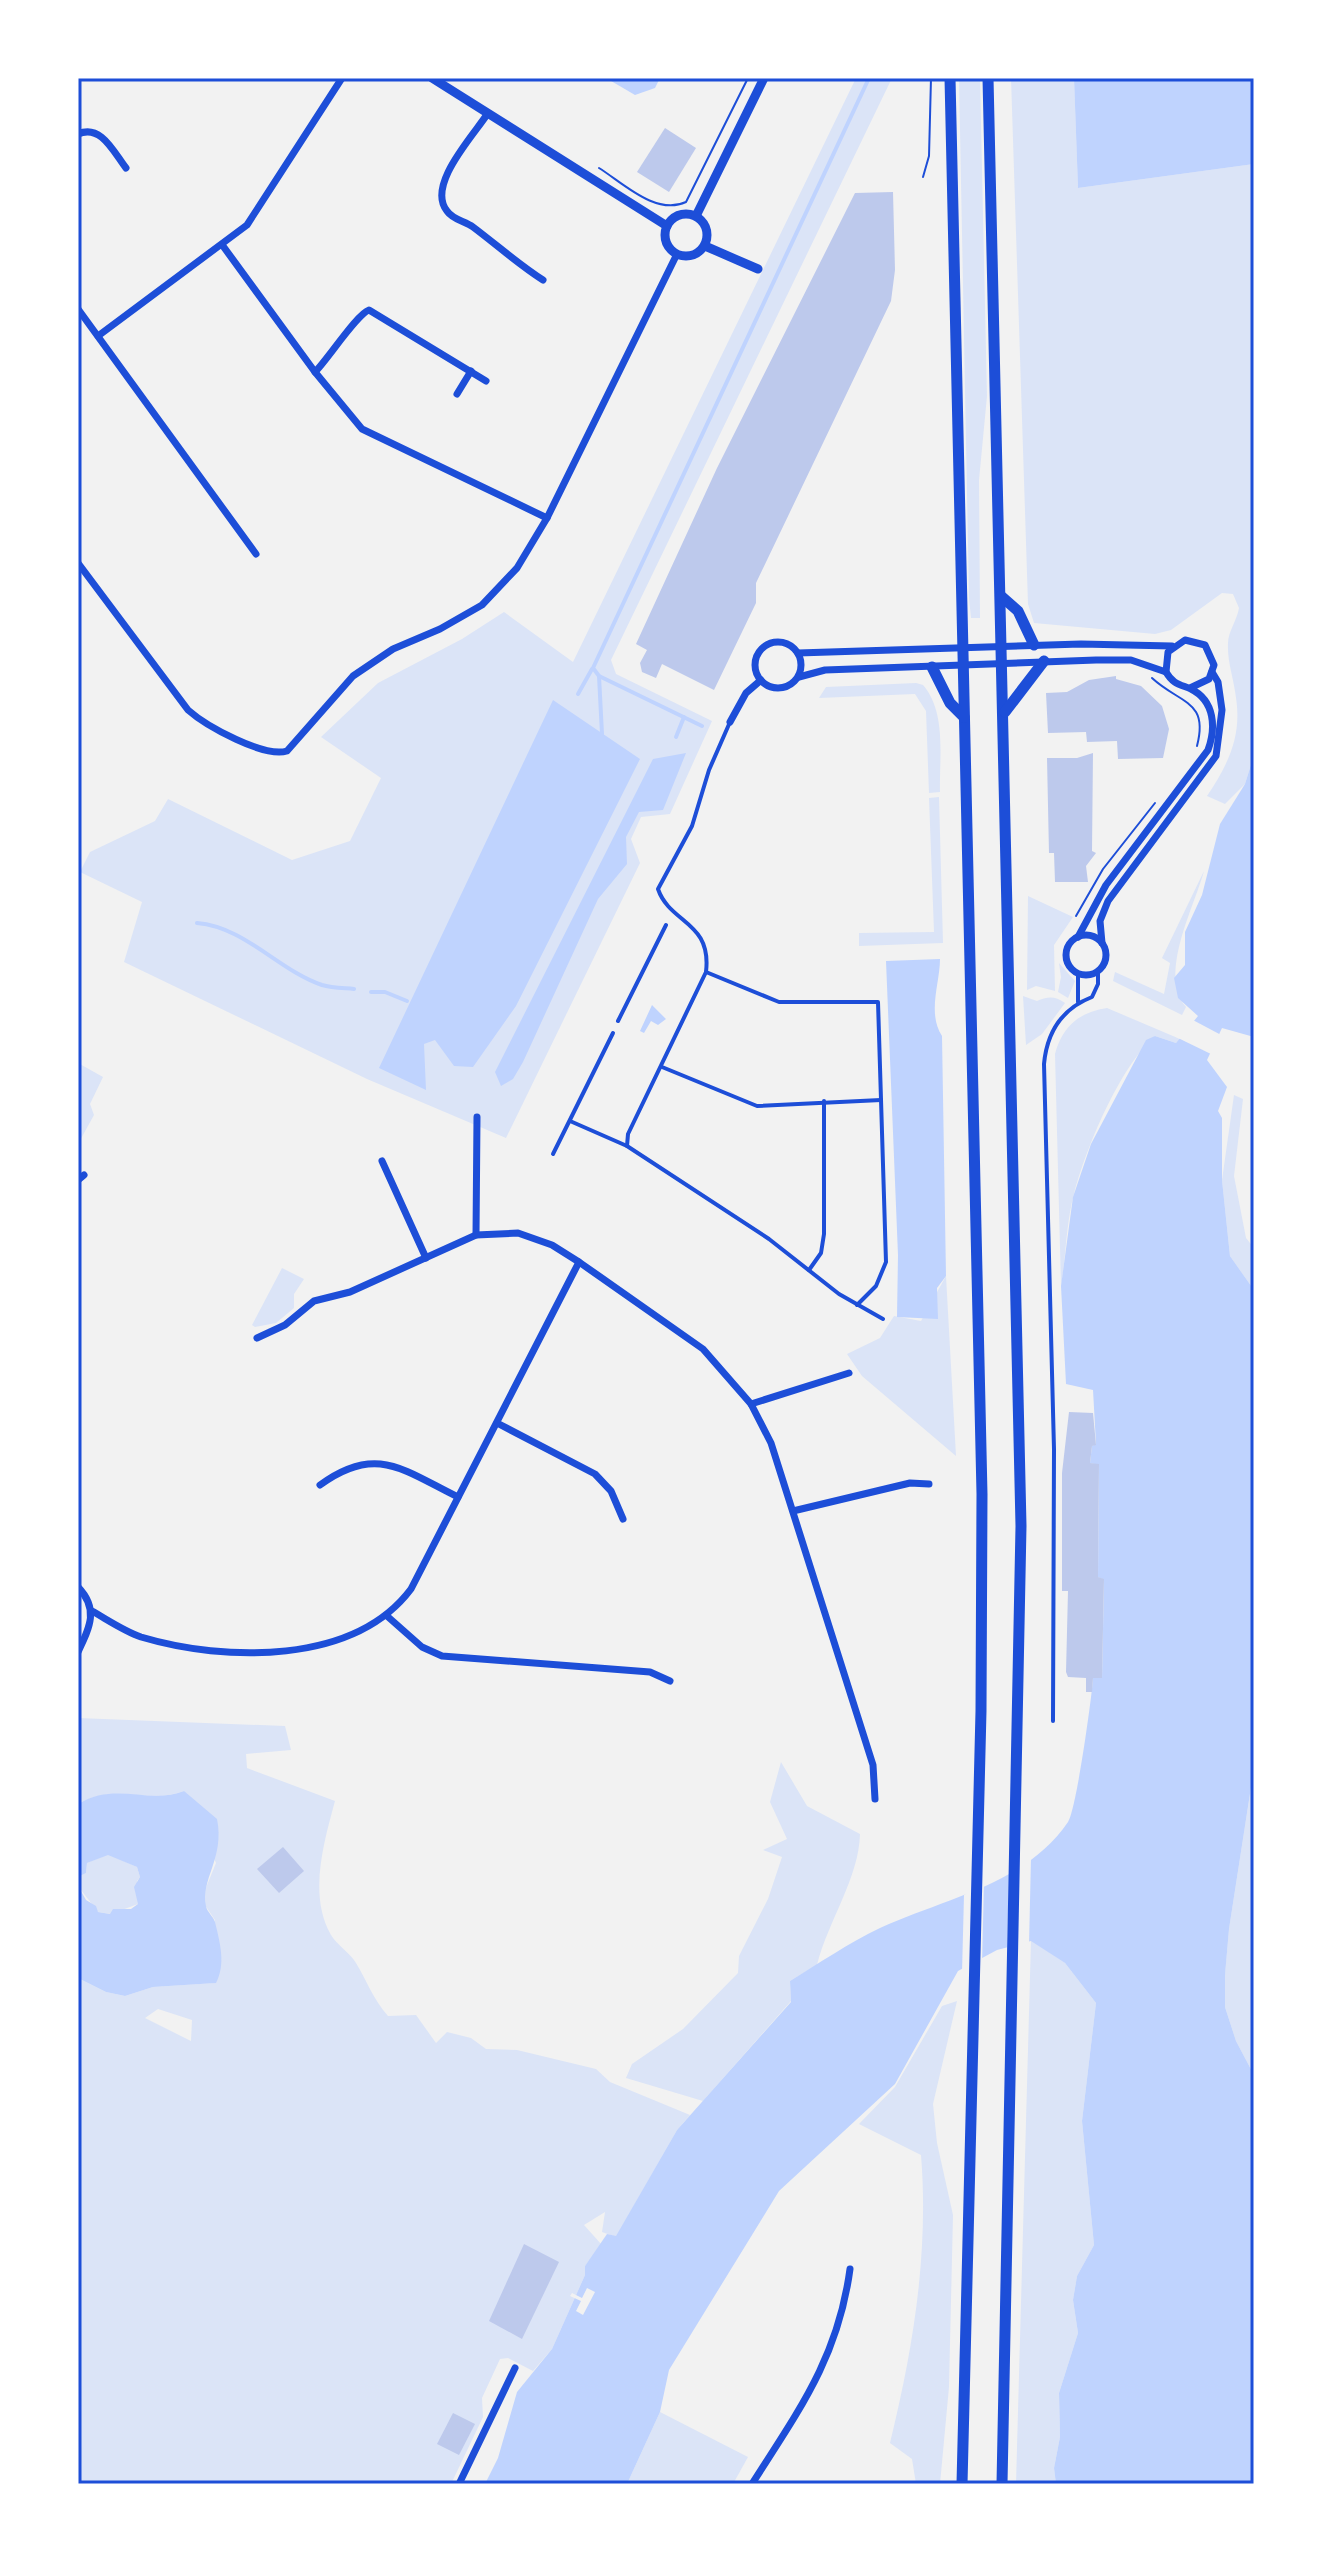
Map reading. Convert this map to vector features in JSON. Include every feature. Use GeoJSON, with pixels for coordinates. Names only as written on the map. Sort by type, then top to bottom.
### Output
{"type":"FeatureCollection","features":[{"type":"Feature","properties":{"kind":"main road"},"geometry":{"type":"LineString","coordinates":[[950,78],[982,1494],[962,2484]]}},
{"type":"Feature","properties":{"kind":"main road"},"geometry":{"type":"LineString","coordinates":[[988,78],[1021,1510],[1002,2484]]}},
{"type":"Feature","properties":{"kind":"main road"},"geometry":{"type":"LineString","coordinates":[[1001,596],[1018,611],[1034,645]]}},
{"type":"Feature","properties":{"kind":"main road"},"geometry":{"type":"LineString","coordinates":[[1004,713],[1044,661]]}},
{"type":"Feature","properties":{"kind":"main road"},"geometry":{"type":"LineString","coordinates":[[932,667],[950,703],[964,717]]}},
{"type":"Feature","properties":{"kind":"street"},"geometry":{"type":"LineString","coordinates":[[98,336],[223,246],[262,205],[342,78]]}},
{"type":"Feature","properties":{"kind":"street"},"geometry":{"type":"LineString","coordinates":[[432,78],[667,226]]}},
{"type":"Feature","properties":{"kind":"street"},"geometry":{"type":"LineString","coordinates":[[696,216],[764,78]]}},
{"type":"Feature","properties":{"kind":"street"},"geometry":{"type":"LineString","coordinates":[[488,113],[450,168],[441,190],[442,204],[451,216],[470,225],[494,247],[543,280]]}},
{"type":"Feature","properties":{"kind":"street"},"geometry":{"type":"LineString","coordinates":[[78,134],[90,130],[99,134],[126,168]]}},
{"type":"Feature","properties":{"kind":"street"},"geometry":{"type":"LineString","coordinates":[[683,214],[696,216],[706,226],[705,246],[696,254],[677,254],[665,239],[667,226],[683,214]]}},
{"type":"Feature","properties":{"kind":"street"},"geometry":{"type":"LineString","coordinates":[[223,246],[315,372],[362,429],[547,518]]}},
{"type":"Feature","properties":{"kind":"street"},"geometry":{"type":"LineString","coordinates":[[705,246],[758,269]]}},
{"type":"Feature","properties":{"kind":"street"},"geometry":{"type":"LineString","coordinates":[[78,563],[188,710],[269,753],[279,753],[293,747],[319,711],[353,676],[393,649],[440,629],[482,605],[517,568],[547,518],[677,254]]}},
{"type":"Feature","properties":{"kind":"street"},"geometry":{"type":"LineString","coordinates":[[78,309],[256,554]]}},
{"type":"Feature","properties":{"kind":"street"},"geometry":{"type":"LineString","coordinates":[[315,372],[336,350],[360,314],[369,310],[486,381]]}},
{"type":"Feature","properties":{"kind":"street"},"geometry":{"type":"LineString","coordinates":[[457,394],[471,371]]}},
{"type":"Feature","properties":{"kind":"street"},"geometry":{"type":"LineString","coordinates":[[1166,672],[1131,660],[1003,662],[825,670],[799,677],[782,688],[761,680],[755,667],[763,648],[781,642],[798,653],[1034,645],[1172,646],[1185,640],[1205,645],[1213,657],[1212,672],[1220,693],[1223,723],[1216,756],[1108,901],[1100,921],[1105,961],[1098,971],[1078,973],[1067,958],[1069,946],[1078,937],[1106,885],[1208,750],[1213,735],[1213,719],[1204,700],[1190,688],[1175,684],[1166,672],[1165,658],[1172,646]]}},
{"type":"Feature","properties":{"kind":"street"},"geometry":{"type":"LineString","coordinates":[[798,653],[802,665],[799,677]]}},
{"type":"Feature","properties":{"kind":"street"},"geometry":{"type":"LineString","coordinates":[[1190,688],[1203,684],[1212,672]]}},
{"type":"Feature","properties":{"kind":"street"},"geometry":{"type":"LineString","coordinates":[[730,722],[746,693],[761,680]]}},
{"type":"Feature","properties":{"kind":"street"},"geometry":{"type":"LineString","coordinates":[[1078,937],[1091,936],[1102,943]]}},
{"type":"Feature","properties":{"kind":"street"},"geometry":{"type":"LineString","coordinates":[[476,1235],[477,1117]]}},
{"type":"Feature","properties":{"kind":"street"},"geometry":{"type":"LineString","coordinates":[[382,1161],[426,1258]]}},
{"type":"Feature","properties":{"kind":"street"},"geometry":{"type":"LineString","coordinates":[[257,1338],[285,1325],[314,1301],[350,1292],[476,1235],[518,1233],[552,1245],[703,1349],[751,1404],[771,1443],[873,1765],[875,1799]]}},
{"type":"Feature","properties":{"kind":"street"},"geometry":{"type":"LineString","coordinates":[[92,1611],[138,1636],[182,1647],[249,1650],[318,1646],[362,1631],[387,1616],[411,1589],[579,1262]]}},
{"type":"Feature","properties":{"kind":"street"},"geometry":{"type":"LineString","coordinates":[[751,1404],[849,1373]]}},
{"type":"Feature","properties":{"kind":"street"},"geometry":{"type":"LineString","coordinates":[[497,1423],[595,1474],[611,1491],[623,1519]]}},
{"type":"Feature","properties":{"kind":"street"},"geometry":{"type":"LineString","coordinates":[[320,1485],[340,1470],[371,1461],[397,1466],[458,1497]]}},
{"type":"Feature","properties":{"kind":"street"},"geometry":{"type":"LineString","coordinates":[[793,1511],[910,1483],[929,1484]]}},
{"type":"Feature","properties":{"kind":"street"},"geometry":{"type":"LineString","coordinates":[[78,1587],[87,1596],[92,1611],[78,1652]]}},
{"type":"Feature","properties":{"kind":"street"},"geometry":{"type":"LineString","coordinates":[[387,1616],[422,1647],[442,1656],[650,1672],[670,1681]]}},
{"type":"Feature","properties":{"kind":"street"},"geometry":{"type":"LineString","coordinates":[[767,2484],[754,2481],[825,2366],[841,2321],[850,2269]]}},
{"type":"Feature","properties":{"kind":"street"},"geometry":{"type":"LineString","coordinates":[[459,2484],[515,2368]]}},
{"type":"Feature","properties":{"kind":"lane"},"geometry":{"type":"LineString","coordinates":[[627,1146],[628,1134],[706,972],[707,954],[702,938],[658,889],[692,826],[709,770],[730,722]]}},
{"type":"Feature","properties":{"kind":"lane"},"geometry":{"type":"LineString","coordinates":[[618,1021],[666,925]]}},
{"type":"Feature","properties":{"kind":"lane"},"geometry":{"type":"LineString","coordinates":[[1053,1721],[1054,1449],[1044,1064],[1049,1035],[1066,1011],[1092,997],[1098,984],[1098,971]]}},
{"type":"Feature","properties":{"kind":"lane"},"geometry":{"type":"LineString","coordinates":[[706,972],[779,1002],[878,1002],[886,1262],[876,1286],[857,1305]]}},
{"type":"Feature","properties":{"kind":"lane"},"geometry":{"type":"LineString","coordinates":[[1078,973],[1078,1002]]}},
{"type":"Feature","properties":{"kind":"lane"},"geometry":{"type":"LineString","coordinates":[[553,1154],[613,1033]]}},
{"type":"Feature","properties":{"kind":"lane"},"geometry":{"type":"LineString","coordinates":[[662,1067],[750,1104],[881,1100]]}},
{"type":"Feature","properties":{"kind":"lane"},"geometry":{"type":"LineString","coordinates":[[809,1270],[821,1253],[824,1234],[824,1101]]}},
{"type":"Feature","properties":{"kind":"lane"},"geometry":{"type":"LineString","coordinates":[[570,1121],[627,1146],[769,1239],[857,1305],[883,1319]]}},
{"type":"Feature","properties":{"kind":"path"},"geometry":{"type":"LineString","coordinates":[[599,168],[655,203],[676,206],[694,191],[748,78]]}},
{"type":"Feature","properties":{"kind":"path"},"geometry":{"type":"LineString","coordinates":[[923,177],[929,156],[931,78]]}},
{"type":"Feature","properties":{"kind":"path"},"geometry":{"type":"LineString","coordinates":[[1142,673],[1173,696],[1189,702],[1199,713],[1202,727],[1196,748]]}},
{"type":"Feature","properties":{"kind":"path"},"geometry":{"type":"LineString","coordinates":[[1076,916],[1103,869],[1160,796]]}},
{"type":"Feature","properties":{"kind":"shaded area"},"geometry":{"type":"Polygon","coordinates":[[[856,78],[892,78],[611,660],[616,674],[712,721],[670,814],[641,817],[631,839],[640,863],[506,1138],[367,1079],[124,962],[142,902],[80,872],[90,852],[155,821],[168,799],[292,860],[350,841],[381,778],[321,737],[378,683],[462,639],[504,612],[573,662],[856,78]]]}},
{"type":"Feature","properties":{"kind":"shaded area"},"geometry":{"type":"Polygon","coordinates":[[[959,78],[980,78],[987,396],[979,480],[980,618],[971,618],[969,598],[959,78]]]}},
{"type":"Feature","properties":{"kind":"shaded area"},"geometry":{"type":"Polygon","coordinates":[[[1011,78],[1074,78],[1078,188],[1254,164],[1254,755],[1245,784],[1225,804],[1207,796],[1232,750],[1237,725],[1228,650],[1229,635],[1239,608],[1233,594],[1222,593],[1171,630],[1155,634],[1034,623],[1028,604],[1011,78]]]}},
{"type":"Feature","properties":{"kind":"shaded area"},"geometry":{"type":"Polygon","coordinates":[[[923,685],[931,696],[939,722],[940,792],[929,793],[926,711],[915,694],[819,698],[826,687],[923,685]]]}},
{"type":"Feature","properties":{"kind":"shaded area"},"geometry":{"type":"Polygon","coordinates":[[[939,797],[943,943],[859,946],[859,933],[934,932],[929,798],[939,797]]]}},
{"type":"Feature","properties":{"kind":"shaded area"},"geometry":{"type":"Polygon","coordinates":[[[1204,871],[1177,959],[1178,993],[1186,1007],[1182,1015],[1113,981],[1115,972],[1164,994],[1170,963],[1162,958],[1204,871]]]}},
{"type":"Feature","properties":{"kind":"shaded area"},"geometry":{"type":"Polygon","coordinates":[[[1028,896],[1073,917],[1054,945],[1055,991],[1036,986],[1027,990],[1028,896]]]}},
{"type":"Feature","properties":{"kind":"shaded area"},"geometry":{"type":"Polygon","coordinates":[[[1059,963],[1075,981],[1068,998],[1058,992],[1061,977],[1059,963]]]}},
{"type":"Feature","properties":{"kind":"shaded area"},"geometry":{"type":"Polygon","coordinates":[[[1023,996],[1037,1001],[1055,998],[1065,1003],[1042,1034],[1026,1045],[1023,996]]]}},
{"type":"Feature","properties":{"kind":"shaded area"},"geometry":{"type":"Polygon","coordinates":[[[1107,1008],[1180,1039],[1176,1043],[1155,1036],[1129,1068],[1106,1110],[1074,1194],[1061,1286],[1055,1054],[1062,1036],[1073,1022],[1088,1013],[1107,1008]]]}},
{"type":"Feature","properties":{"kind":"shaded area"},"geometry":{"type":"Polygon","coordinates":[[[78,1063],[103,1077],[90,1104],[94,1115],[78,1144],[78,1063]]]}},
{"type":"Feature","properties":{"kind":"shaded area"},"geometry":{"type":"Polygon","coordinates":[[[1234,1095],[1243,1099],[1234,1176],[1246,1238],[1254,1248],[1254,1290],[1230,1256],[1222,1180],[1234,1095]]]}},
{"type":"Feature","properties":{"kind":"shaded area"},"geometry":{"type":"Polygon","coordinates":[[[282,1268],[304,1279],[294,1294],[294,1308],[276,1323],[255,1327],[252,1325],[282,1268]]]}},
{"type":"Feature","properties":{"kind":"shaded area"},"geometry":{"type":"Polygon","coordinates":[[[946,1276],[956,1456],[862,1376],[847,1354],[880,1338],[894,1316],[921,1321],[946,1276]]]}},
{"type":"Feature","properties":{"kind":"shaded area"},"geometry":{"type":"Polygon","coordinates":[[[78,1718],[285,1726],[291,1750],[246,1754],[247,1768],[335,1801],[320,1868],[320,1903],[331,1935],[356,1963],[388,2016],[416,2015],[436,2043],[447,2032],[471,2038],[486,2049],[517,2050],[596,2069],[610,2082],[690,2115],[677,2130],[616,2237],[602,2232],[605,2212],[584,2225],[602,2245],[585,2266],[585,2275],[552,2349],[533,2371],[508,2358],[500,2359],[482,2398],[483,2417],[451,2484],[78,2484],[78,1978],[106,1992],[125,1996],[153,1987],[215,1983],[215,1920],[205,1905],[205,1890],[216,1863],[184,1791],[158,1796],[106,1795],[78,1804],[78,1718]],[[158,2009],[145,2018],[191,2041],[192,2020],[158,2009]]]}},
{"type":"Feature","properties":{"kind":"shaded area"},"geometry":{"type":"Polygon","coordinates":[[[781,1762],[807,1806],[860,1834],[849,1883],[817,1965],[790,1981],[791,2001],[703,2101],[626,2078],[632,2064],[683,2029],[738,1973],[739,1956],[768,1899],[782,1857],[763,1850],[787,1839],[770,1802],[781,1762]]]}},
{"type":"Feature","properties":{"kind":"shaded area"},"geometry":{"type":"Polygon","coordinates":[[[1254,1768],[1254,2075],[1236,2041],[1225,2007],[1225,1974],[1254,1768]]]}},
{"type":"Feature","properties":{"kind":"shaded area"},"geometry":{"type":"Polygon","coordinates":[[[108,1854],[137,1867],[140,1877],[137,1881],[138,1904],[111,1914],[98,1912],[78,1886],[78,1877],[86,1873],[87,1863],[108,1854]]]}},
{"type":"Feature","properties":{"kind":"shaded area"},"geometry":{"type":"Polygon","coordinates":[[[1031,1940],[1065,1963],[1096,2003],[1082,2121],[1094,2245],[1077,2276],[1073,2300],[1078,2333],[1059,2393],[1060,2437],[1054,2468],[1056,2484],[1016,2484],[1031,1940]]]}},
{"type":"Feature","properties":{"kind":"shaded area"},"geometry":{"type":"Polygon","coordinates":[[[957,2001],[933,2104],[937,2143],[953,2215],[949,2387],[940,2484],[916,2484],[912,2459],[890,2443],[906,2372],[921,2264],[921,2155],[859,2124],[895,2087],[942,2006],[957,2001]]]}},
{"type":"Feature","properties":{"kind":"shaded area"},"geometry":{"type":"Polygon","coordinates":[[[660,2412],[748,2457],[733,2484],[627,2484],[660,2412]]]}},
{"type":"Feature","properties":{"kind":"water"},"geometry":{"type":"Polygon","coordinates":[[[606,78],[660,78],[655,88],[635,95],[606,78]]]}},
{"type":"Feature","properties":{"kind":"water"},"geometry":{"type":"Polygon","coordinates":[[[1074,78],[1254,78],[1254,164],[1078,188],[1074,78]]]}},
{"type":"Feature","properties":{"kind":"water"},"geometry":{"type":"Polygon","coordinates":[[[553,700],[640,759],[516,1006],[473,1067],[454,1066],[435,1040],[424,1044],[426,1090],[379,1068],[553,700]]]}},
{"type":"Feature","properties":{"kind":"water"},"geometry":{"type":"Polygon","coordinates":[[[686,753],[663,810],[639,812],[626,837],[627,864],[598,899],[523,1062],[513,1079],[501,1086],[495,1072],[653,759],[686,753]]]}},
{"type":"Feature","properties":{"kind":"water"},"geometry":{"type":"Polygon","coordinates":[[[1254,755],[1254,1037],[1222,1028],[1207,1060],[1227,1087],[1218,1111],[1222,1118],[1222,1180],[1230,1256],[1254,1290],[1254,1768],[1229,1929],[1225,2007],[1236,2041],[1254,2075],[1254,2484],[1056,2484],[1054,2468],[1060,2437],[1059,2393],[1078,2333],[1073,2300],[1077,2276],[1094,2245],[1082,2121],[1096,2003],[1065,1963],[1031,1941],[997,1950],[958,1971],[895,2084],[779,2191],[669,2370],[660,2412],[627,2484],[485,2484],[498,2458],[517,2392],[552,2349],[585,2275],[585,2266],[607,2234],[616,2236],[677,2130],[791,2002],[790,1981],[880,1928],[1007,1875],[1030,1861],[1068,1822],[1079,1777],[1093,1678],[1102,1678],[1104,1580],[1098,1577],[1099,1465],[1090,1463],[1092,1446],[1096,1444],[1093,1390],[1066,1384],[1061,1286],[1073,1197],[1091,1144],[1146,1040],[1155,1036],[1176,1043],[1198,1016],[1178,998],[1174,978],[1185,965],[1185,932],[1202,895],[1220,824],[1245,784],[1254,755]]]}},
{"type":"Feature","properties":{"kind":"water"},"geometry":{"type":"Polygon","coordinates":[[[940,959],[935,1018],[942,1036],[946,1276],[937,1288],[938,1319],[897,1317],[898,1255],[886,961],[940,959]]]}},
{"type":"Feature","properties":{"kind":"water"},"geometry":{"type":"Polygon","coordinates":[[[652,1005],[666,1019],[658,1025],[651,1021],[644,1033],[640,1031],[652,1005]]]}},
{"type":"Feature","properties":{"kind":"water"},"geometry":{"type":"Polygon","coordinates":[[[184,1791],[217,1819],[218,1845],[205,1896],[220,1946],[219,1976],[216,1983],[153,1987],[125,1996],[106,1992],[78,1978],[78,1886],[98,1912],[110,1914],[113,1909],[131,1909],[138,1904],[134,1887],[140,1877],[137,1867],[108,1855],[87,1863],[86,1873],[78,1877],[78,1804],[106,1794],[158,1796],[184,1791]]]}},
{"type":"Feature","properties":{"kind":"pier"},"geometry":{"type":"Polygon","coordinates":[[[1191,1019],[1223,1036],[1213,1055],[1176,1037],[1191,1019]]]}},
{"type":"Feature","properties":{"kind":"pier"},"geometry":{"type":"Polygon","coordinates":[[[1031,1857],[1029,1945],[1007,1952],[1009,1869],[1031,1857]]]}},
{"type":"Feature","properties":{"kind":"pier"},"geometry":{"type":"Polygon","coordinates":[[[984,1882],[982,1963],[962,1973],[964,1895],[984,1882]]]}},
{"type":"Feature","properties":{"kind":"pier"},"geometry":{"type":"Polygon","coordinates":[[[587,2288],[595,2292],[583,2315],[576,2311],[581,2301],[570,2296],[572,2293],[582,2298],[587,2288]]]}},
{"type":"Feature","properties":{"kind":"building"},"geometry":{"type":"Polygon","coordinates":[[[665,128],[696,148],[669,192],[637,172],[665,128]]]}},
{"type":"Feature","properties":{"kind":"building"},"geometry":{"type":"Polygon","coordinates":[[[893,192],[895,270],[891,301],[756,583],[756,603],[714,690],[662,664],[656,678],[642,672],[640,663],[647,650],[636,644],[717,468],[855,193],[893,192]]]}},
{"type":"Feature","properties":{"kind":"building"},"geometry":{"type":"Polygon","coordinates":[[[1116,676],[1116,679],[1141,686],[1162,706],[1169,729],[1163,758],[1118,759],[1117,741],[1087,742],[1086,732],[1048,733],[1046,693],[1067,692],[1089,680],[1116,676]]]}},
{"type":"Feature","properties":{"kind":"building"},"geometry":{"type":"Polygon","coordinates":[[[1093,753],[1092,851],[1096,853],[1086,866],[1088,882],[1055,882],[1054,853],[1049,853],[1047,758],[1077,758],[1093,753]]]}},
{"type":"Feature","properties":{"kind":"building"},"geometry":{"type":"Polygon","coordinates":[[[1069,1412],[1093,1413],[1096,1445],[1092,1446],[1090,1463],[1099,1464],[1098,1577],[1104,1579],[1102,1678],[1093,1678],[1092,1692],[1086,1692],[1086,1678],[1068,1677],[1066,1672],[1068,1591],[1062,1591],[1062,1473],[1069,1412]]]}},
{"type":"Feature","properties":{"kind":"building"},"geometry":{"type":"Polygon","coordinates":[[[283,1847],[304,1871],[279,1893],[257,1869],[283,1847]]]}},
{"type":"Feature","properties":{"kind":"building"},"geometry":{"type":"Polygon","coordinates":[[[524,2244],[559,2262],[522,2339],[489,2321],[524,2244]]]}},
{"type":"Feature","properties":{"kind":"building"},"geometry":{"type":"Polygon","coordinates":[[[453,2413],[475,2424],[459,2455],[437,2444],[453,2413]]]}},
{"type":"Feature","properties":{"kind":"waterway"},"geometry":{"type":"LineString","coordinates":[[702,726],[599,676],[593,668],[869,78]]}},
{"type":"Feature","properties":{"kind":"waterway"},"geometry":{"type":"LineString","coordinates":[[578,694],[592,669]]}},
{"type":"Feature","properties":{"kind":"waterway"},"geometry":{"type":"LineString","coordinates":[[599,676],[602,734]]}},
{"type":"Feature","properties":{"kind":"waterway"},"geometry":{"type":"LineString","coordinates":[[676,737],[684,717]]}},
{"type":"Feature","properties":{"kind":"waterway"},"geometry":{"type":"LineString","coordinates":[[197,923],[231,932],[291,970],[322,985],[354,989]]}},
{"type":"Feature","properties":{"kind":"waterway"},"geometry":{"type":"LineString","coordinates":[[371,992],[385,992],[407,1001]]}}]}
